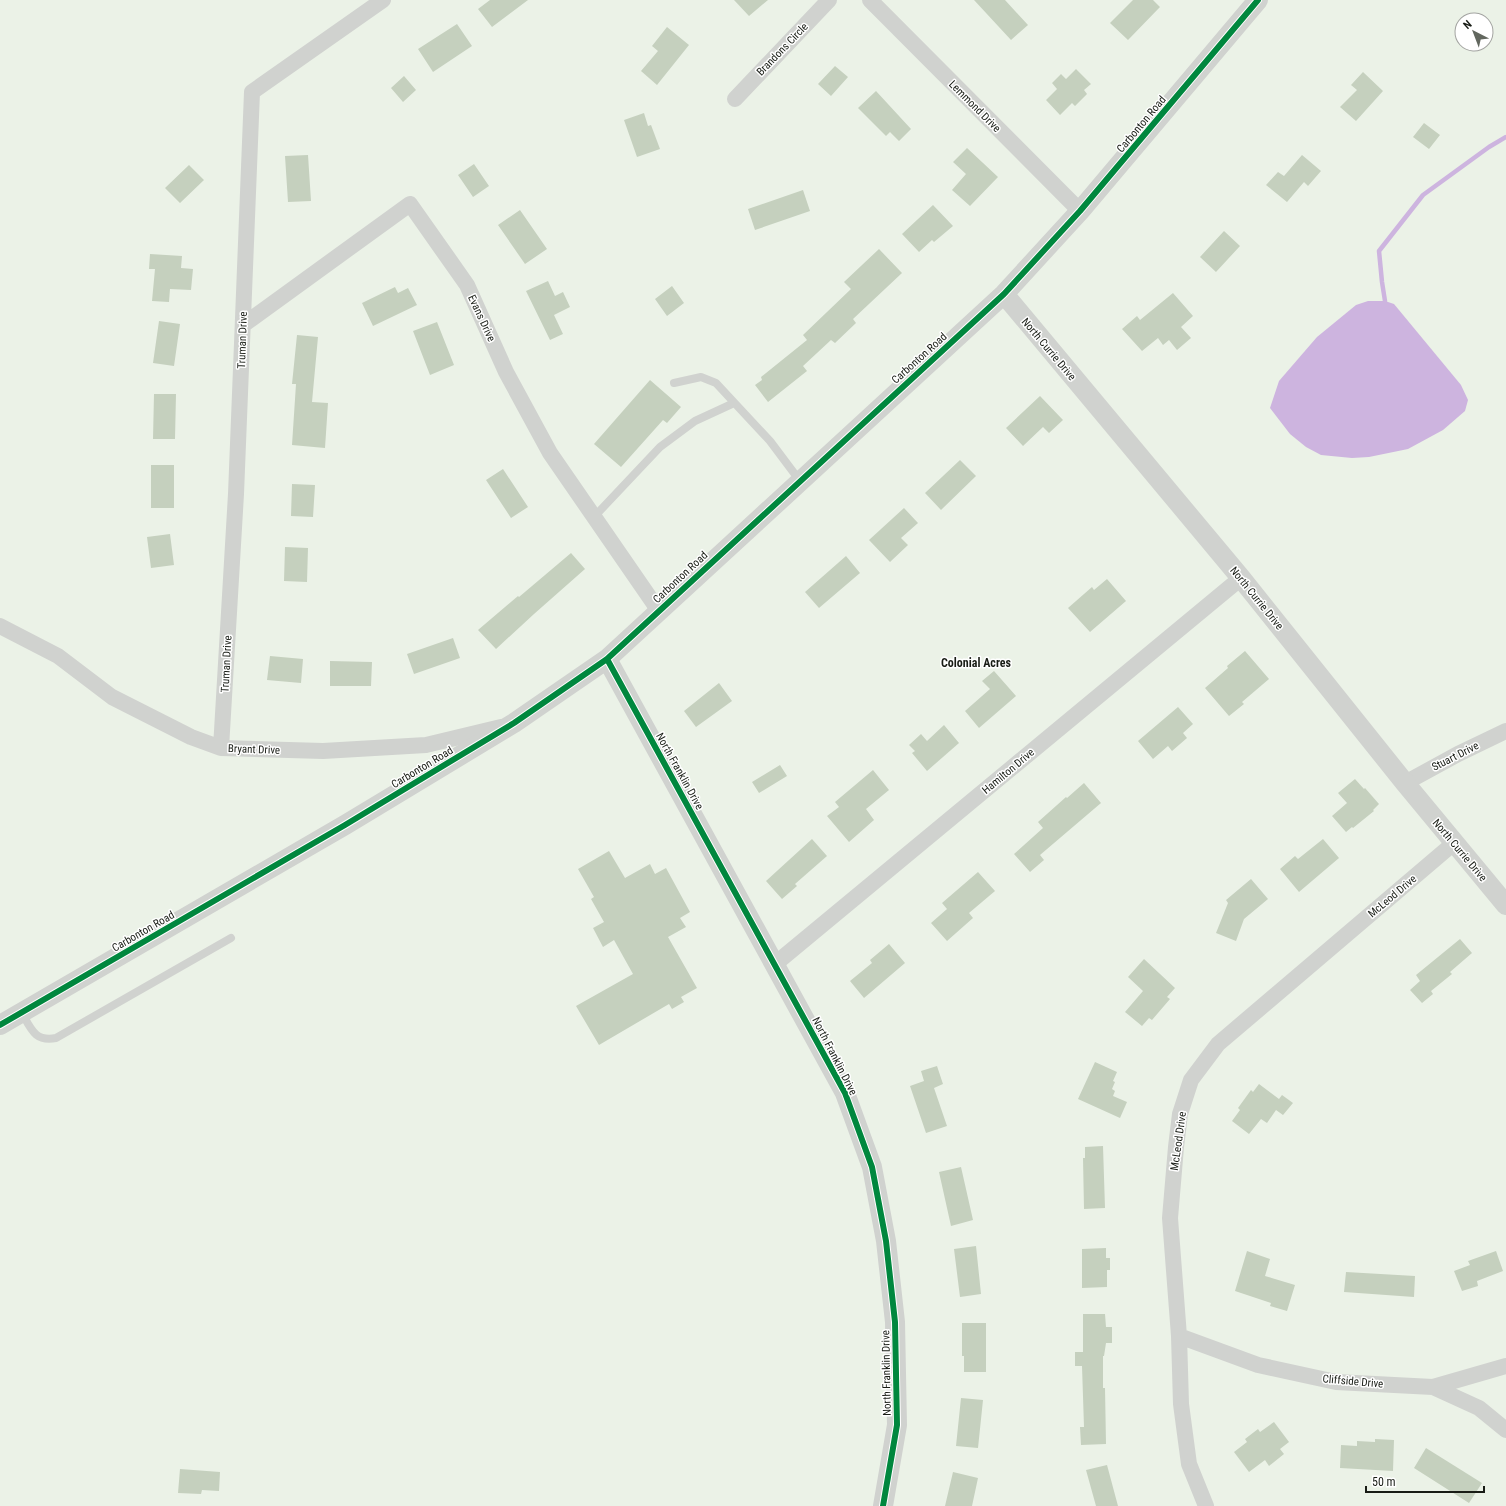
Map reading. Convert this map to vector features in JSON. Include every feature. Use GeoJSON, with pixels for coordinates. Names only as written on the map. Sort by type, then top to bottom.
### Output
{"type":"FeatureCollection","features":[{"type":"Feature","properties":{"kind":"street","name":"Truman Drive"},"geometry":{"type":"LineString","coordinates":[[221,748],[236,494],[252,92],[383,0]]}},
{"type":"Feature","properties":{"kind":"street","name":"Brandons Circle"},"geometry":{"type":"LineString","coordinates":[[735,99],[829,0]]}},
{"type":"Feature","properties":{"kind":"street","name":"Lemmond Drive"},"geometry":{"type":"LineString","coordinates":[[870,0],[1080,211]]}},
{"type":"Feature","properties":{"kind":"street","name":"Carbonton Road"},"geometry":{"type":"LineString","coordinates":[[0,1025],[345,825],[514,723],[607,659],[1004,294],[1080,211],[1258,0]]}},
{"type":"Feature","properties":{"kind":"street","name":"Evans Drive"},"geometry":{"type":"LineString","coordinates":[[243,325],[410,204],[467,285],[506,372],[550,453],[659,611]]}},
{"type":"Feature","properties":{"kind":"street","name":"North Currie Drive"},"geometry":{"type":"LineString","coordinates":[[1004,294],[1241,578],[1405,783],[1506,905]]}},
{"type":"Feature","properties":{"kind":"street","name":"Hamilton Drive"},"geometry":{"type":"LineString","coordinates":[[775,964],[1241,578]]}},
{"type":"Feature","properties":{"kind":"street","name":"Bryant Drive"},"geometry":{"type":"LineString","coordinates":[[0,626],[58,656],[112,696],[191,737],[221,748],[323,751],[426,745],[514,723]]}},
{"type":"Feature","properties":{"kind":"street","name":"North Franklin Drive"},"geometry":{"type":"LineString","coordinates":[[607,659],[845,1093],[873,1175],[886,1241],[895,1322],[897,1425],[883,1506]]}},
{"type":"Feature","properties":{"kind":"street","name":"Stuart Drive"},"geometry":{"type":"LineString","coordinates":[[1405,783],[1458,754],[1506,731]]}},
{"type":"Feature","properties":{"kind":"street","name":"McLeod Drive"},"geometry":{"type":"LineString","coordinates":[[1206,1506],[1189,1464],[1181,1404],[1179,1336],[1170,1218],[1180,1114],[1191,1080],[1218,1044],[1454,842]]}},
{"type":"Feature","properties":{"kind":"street","name":"Cliffside Drive"},"geometry":{"type":"LineString","coordinates":[[1179,1336],[1258,1365],[1336,1382],[1433,1387],[1506,1366]]}},
{"type":"Feature","properties":{"kind":"street"},"geometry":{"type":"LineString","coordinates":[[1433,1387],[1479,1408],[1506,1430]]}},
{"type":"Feature","properties":{"kind":"lane"},"geometry":{"type":"LineString","coordinates":[[674,383],[701,377],[716,383],[770,441],[800,481]]}},
{"type":"Feature","properties":{"kind":"lane"},"geometry":{"type":"LineString","coordinates":[[594,516],[660,447],[695,421],[734,403]]}},
{"type":"Feature","properties":{"kind":"lane"},"geometry":{"type":"LineString","coordinates":[[22,1012],[31,1028],[40,1038],[56,1038],[231,938]]}},
{"type":"Feature","properties":{"kind":"shaded area"},"geometry":{"type":"Polygon","coordinates":[[[1368,301],[1385,301],[1394,304],[1461,385],[1468,400],[1465,411],[1443,430],[1408,449],[1369,457],[1352,458],[1321,455],[1306,447],[1290,434],[1270,408],[1279,381],[1317,337],[1356,305],[1368,301]]]}},
{"type":"Feature","properties":{"kind":"building"},"geometry":{"type":"Polygon","coordinates":[[[490,0],[528,0],[492,27],[478,9],[490,0]]]}},
{"type":"Feature","properties":{"kind":"building"},"geometry":{"type":"Polygon","coordinates":[[[734,0],[768,0],[749,16],[734,0]]]}},
{"type":"Feature","properties":{"kind":"building"},"geometry":{"type":"Polygon","coordinates":[[[974,0],[1005,0],[1028,25],[1011,40],[974,0]]]}},
{"type":"Feature","properties":{"kind":"building"},"geometry":{"type":"Polygon","coordinates":[[[1133,0],[1153,0],[1160,7],[1128,40],[1110,23],[1133,0]]]}},
{"type":"Feature","properties":{"kind":"building"},"geometry":{"type":"Polygon","coordinates":[[[457,24],[472,46],[433,72],[418,49],[457,24]]]}},
{"type":"Feature","properties":{"kind":"building"},"geometry":{"type":"Polygon","coordinates":[[[667,27],[689,45],[657,85],[641,71],[658,51],[652,46],[667,27]]]}},
{"type":"Feature","properties":{"kind":"building"},"geometry":{"type":"Polygon","coordinates":[[[835,66],[848,77],[831,96],[818,84],[835,66]]]}},
{"type":"Feature","properties":{"kind":"building"},"geometry":{"type":"Polygon","coordinates":[[[1076,69],[1091,84],[1084,90],[1087,94],[1075,106],[1072,103],[1060,115],[1046,100],[1057,89],[1052,83],[1061,74],[1066,79],[1076,69]]]}},
{"type":"Feature","properties":{"kind":"building"},"geometry":{"type":"Polygon","coordinates":[[[1363,72],[1383,91],[1356,121],[1340,107],[1357,90],[1351,85],[1363,72]]]}},
{"type":"Feature","properties":{"kind":"building"},"geometry":{"type":"Polygon","coordinates":[[[404,76],[416,90],[403,102],[391,88],[404,76]]]}},
{"type":"Feature","properties":{"kind":"building"},"geometry":{"type":"Polygon","coordinates":[[[876,91],[911,129],[899,141],[890,132],[886,136],[858,108],[876,91]]]}},
{"type":"Feature","properties":{"kind":"building"},"geometry":{"type":"Polygon","coordinates":[[[644,113],[648,126],[651,125],[660,149],[637,157],[624,120],[644,113]]]}},
{"type":"Feature","properties":{"kind":"building"},"geometry":{"type":"Polygon","coordinates":[[[1424,123],[1440,135],[1429,149],[1413,137],[1424,123]]]}},
{"type":"Feature","properties":{"kind":"building"},"geometry":{"type":"Polygon","coordinates":[[[967,148],[998,177],[970,206],[952,190],[966,174],[953,162],[967,148]]]}},
{"type":"Feature","properties":{"kind":"building"},"geometry":{"type":"Polygon","coordinates":[[[308,155],[311,201],[288,202],[285,156],[308,155]]]}},
{"type":"Feature","properties":{"kind":"building"},"geometry":{"type":"Polygon","coordinates":[[[1302,155],[1321,171],[1308,186],[1304,182],[1287,202],[1266,185],[1278,172],[1284,176],[1302,155]]]}},
{"type":"Feature","properties":{"kind":"building"},"geometry":{"type":"Polygon","coordinates":[[[474,164],[489,186],[473,197],[458,175],[474,164]]]}},
{"type":"Feature","properties":{"kind":"building"},"geometry":{"type":"Polygon","coordinates":[[[189,165],[204,180],[180,203],[165,188],[189,165]]]}},
{"type":"Feature","properties":{"kind":"building"},"geometry":{"type":"Polygon","coordinates":[[[803,190],[810,211],[755,230],[748,209],[803,190]]]}},
{"type":"Feature","properties":{"kind":"building"},"geometry":{"type":"Polygon","coordinates":[[[933,205],[953,226],[934,242],[932,240],[919,252],[902,234],[933,205]]]}},
{"type":"Feature","properties":{"kind":"building"},"geometry":{"type":"Polygon","coordinates":[[[520,210],[547,249],[525,264],[498,225],[520,210]]]}},
{"type":"Feature","properties":{"kind":"building"},"geometry":{"type":"Polygon","coordinates":[[[1224,231],[1240,246],[1216,272],[1200,257],[1224,231]]]}},
{"type":"Feature","properties":{"kind":"building"},"geometry":{"type":"Polygon","coordinates":[[[879,249],[902,273],[853,319],[856,323],[835,343],[831,340],[803,366],[807,371],[768,402],[755,385],[762,380],[761,377],[807,340],[803,335],[851,289],[844,282],[879,249]]]}},
{"type":"Feature","properties":{"kind":"building"},"geometry":{"type":"Polygon","coordinates":[[[150,254],[182,256],[181,268],[193,269],[191,290],[170,289],[169,302],[152,301],[155,269],[149,269],[150,254]]]}},
{"type":"Feature","properties":{"kind":"building"},"geometry":{"type":"Polygon","coordinates":[[[548,281],[555,296],[563,292],[570,307],[554,315],[563,334],[550,340],[526,291],[548,281]]]}},
{"type":"Feature","properties":{"kind":"building"},"geometry":{"type":"Polygon","coordinates":[[[672,286],[684,303],[667,316],[655,299],[672,286]]]}},
{"type":"Feature","properties":{"kind":"building"},"geometry":{"type":"Polygon","coordinates":[[[395,287],[398,293],[408,288],[417,305],[373,326],[362,303],[395,287]]]}},
{"type":"Feature","properties":{"kind":"building"},"geometry":{"type":"Polygon","coordinates":[[[1173,293],[1193,316],[1181,327],[1191,338],[1177,350],[1169,340],[1163,345],[1158,338],[1142,351],[1122,329],[1137,316],[1140,320],[1173,293]]]}},
{"type":"Feature","properties":{"kind":"building"},"geometry":{"type":"Polygon","coordinates":[[[159,321],[180,324],[174,366],[153,363],[159,321]]]}},
{"type":"Feature","properties":{"kind":"building"},"geometry":{"type":"Polygon","coordinates":[[[437,322],[454,365],[430,375],[413,331],[437,322]]]}},
{"type":"Feature","properties":{"kind":"building"},"geometry":{"type":"Polygon","coordinates":[[[297,335],[318,337],[312,402],[328,403],[325,448],[292,445],[296,384],[292,384],[297,335]]]}},
{"type":"Feature","properties":{"kind":"building"},"geometry":{"type":"Polygon","coordinates":[[[650,380],[681,407],[667,423],[663,420],[621,467],[594,444],[650,380]]]}},
{"type":"Feature","properties":{"kind":"building"},"geometry":{"type":"Polygon","coordinates":[[[154,394],[176,394],[175,439],[153,439],[154,394]]]}},
{"type":"Feature","properties":{"kind":"building"},"geometry":{"type":"Polygon","coordinates":[[[1040,396],[1063,420],[1049,433],[1043,427],[1023,446],[1006,428],[1040,396]]]}},
{"type":"Feature","properties":{"kind":"building"},"geometry":{"type":"Polygon","coordinates":[[[960,460],[976,476],[941,510],[925,493],[960,460]]]}},
{"type":"Feature","properties":{"kind":"building"},"geometry":{"type":"Polygon","coordinates":[[[151,465],[174,465],[174,508],[151,508],[151,465]]]}},
{"type":"Feature","properties":{"kind":"building"},"geometry":{"type":"Polygon","coordinates":[[[503,469],[528,507],[511,518],[486,480],[503,469]]]}},
{"type":"Feature","properties":{"kind":"building"},"geometry":{"type":"Polygon","coordinates":[[[292,484],[315,485],[313,517],[291,516],[292,484]]]}},
{"type":"Feature","properties":{"kind":"building"},"geometry":{"type":"Polygon","coordinates":[[[904,508],[918,523],[901,538],[908,545],[890,562],[869,540],[904,508]]]}},
{"type":"Feature","properties":{"kind":"building"},"geometry":{"type":"Polygon","coordinates":[[[170,534],[174,565],[151,568],[147,537],[170,534]]]}},
{"type":"Feature","properties":{"kind":"building"},"geometry":{"type":"Polygon","coordinates":[[[285,547],[308,548],[307,582],[284,581],[285,547]]]}},
{"type":"Feature","properties":{"kind":"building"},"geometry":{"type":"Polygon","coordinates":[[[571,553],[585,569],[496,649],[478,630],[571,553]]]}},
{"type":"Feature","properties":{"kind":"building"},"geometry":{"type":"Polygon","coordinates":[[[846,556],[860,573],[819,608],[805,592],[846,556]]]}},
{"type":"Feature","properties":{"kind":"building"},"geometry":{"type":"Polygon","coordinates":[[[1107,579],[1126,601],[1090,632],[1068,608],[1092,587],[1094,590],[1107,579]]]}},
{"type":"Feature","properties":{"kind":"building"},"geometry":{"type":"Polygon","coordinates":[[[453,638],[460,658],[414,674],[407,654],[453,638]]]}},
{"type":"Feature","properties":{"kind":"building"},"geometry":{"type":"Polygon","coordinates":[[[1245,651],[1269,679],[1242,702],[1244,704],[1229,716],[1205,688],[1228,668],[1227,666],[1245,651]]]}},
{"type":"Feature","properties":{"kind":"building"},"geometry":{"type":"Polygon","coordinates":[[[270,656],[303,659],[301,683],[267,680],[270,656]]]}},
{"type":"Feature","properties":{"kind":"building"},"geometry":{"type":"Polygon","coordinates":[[[330,661],[372,662],[371,686],[330,686],[330,661]]]}},
{"type":"Feature","properties":{"kind":"building"},"geometry":{"type":"Polygon","coordinates":[[[994,671],[1016,696],[979,728],[965,711],[990,689],[982,681],[994,671]]]}},
{"type":"Feature","properties":{"kind":"building"},"geometry":{"type":"Polygon","coordinates":[[[719,683],[732,701],[696,727],[684,711],[719,683]]]}},
{"type":"Feature","properties":{"kind":"building"},"geometry":{"type":"Polygon","coordinates":[[[1178,707],[1193,724],[1183,733],[1187,738],[1172,751],[1168,746],[1153,759],[1138,741],[1178,707]]]}},
{"type":"Feature","properties":{"kind":"building"},"geometry":{"type":"Polygon","coordinates":[[[944,725],[959,743],[927,771],[912,753],[915,751],[909,745],[921,734],[927,741],[944,725]]]}},
{"type":"Feature","properties":{"kind":"building"},"geometry":{"type":"Polygon","coordinates":[[[780,765],[787,776],[759,793],[752,782],[780,765]]]}},
{"type":"Feature","properties":{"kind":"building"},"geometry":{"type":"Polygon","coordinates":[[[873,770],[889,790],[866,809],[874,820],[849,842],[827,816],[839,807],[835,802],[873,770]]]}},
{"type":"Feature","properties":{"kind":"building"},"geometry":{"type":"Polygon","coordinates":[[[1355,779],[1379,804],[1373,810],[1374,811],[1346,832],[1332,816],[1347,803],[1338,793],[1355,779]]]}},
{"type":"Feature","properties":{"kind":"building"},"geometry":{"type":"Polygon","coordinates":[[[1084,783],[1101,803],[1040,855],[1044,860],[1030,872],[1014,854],[1043,828],[1038,822],[1084,783]]]}},
{"type":"Feature","properties":{"kind":"building"},"geometry":{"type":"Polygon","coordinates":[[[812,839],[827,856],[795,884],[797,886],[782,899],[766,881],[812,839]]]}},
{"type":"Feature","properties":{"kind":"building"},"geometry":{"type":"Polygon","coordinates":[[[1323,839],[1339,858],[1299,892],[1280,869],[1295,856],[1298,859],[1323,839]]]}},
{"type":"Feature","properties":{"kind":"building"},"geometry":{"type":"Polygon","coordinates":[[[609,851],[625,878],[650,864],[655,874],[666,868],[690,912],[680,918],[686,927],[668,937],[697,988],[681,997],[684,1002],[672,1009],[669,1004],[599,1045],[576,1006],[633,974],[614,940],[603,947],[593,928],[604,922],[591,899],[594,897],[578,869],[609,851]]]}},
{"type":"Feature","properties":{"kind":"building"},"geometry":{"type":"Polygon","coordinates":[[[978,872],[995,891],[969,913],[973,918],[947,941],[931,923],[947,909],[942,903],[978,872]]]}},
{"type":"Feature","properties":{"kind":"building"},"geometry":{"type":"Polygon","coordinates":[[[1251,879],[1268,899],[1244,919],[1236,941],[1216,933],[1228,903],[1226,900],[1251,879]]]}},
{"type":"Feature","properties":{"kind":"building"},"geometry":{"type":"Polygon","coordinates":[[[1460,939],[1472,953],[1450,972],[1452,974],[1431,991],[1433,994],[1422,1003],[1410,990],[1420,981],[1416,975],[1460,939]]]}},
{"type":"Feature","properties":{"kind":"building"},"geometry":{"type":"Polygon","coordinates":[[[889,944],[905,963],[864,998],[850,981],[872,963],[870,960],[889,944]]]}},
{"type":"Feature","properties":{"kind":"building"},"geometry":{"type":"Polygon","coordinates":[[[1144,959],[1175,988],[1167,997],[1170,999],[1152,1020],[1149,1018],[1142,1026],[1125,1012],[1143,991],[1128,977],[1144,959]]]}},
{"type":"Feature","properties":{"kind":"building"},"geometry":{"type":"Polygon","coordinates":[[[1095,1062],[1117,1072],[1113,1081],[1115,1082],[1112,1089],[1115,1091],[1113,1096],[1127,1102],[1120,1118],[1078,1099],[1095,1062]]]}},
{"type":"Feature","properties":{"kind":"building"},"geometry":{"type":"Polygon","coordinates":[[[937,1066],[943,1084],[934,1088],[947,1126],[926,1133],[910,1086],[924,1081],[921,1071],[937,1066]]]}},
{"type":"Feature","properties":{"kind":"building"},"geometry":{"type":"Polygon","coordinates":[[[1259,1084],[1279,1099],[1282,1095],[1293,1103],[1283,1115],[1276,1110],[1267,1123],[1261,1119],[1249,1134],[1232,1121],[1240,1110],[1238,1108],[1251,1090],[1253,1092],[1259,1084]]]}},
{"type":"Feature","properties":{"kind":"building"},"geometry":{"type":"Polygon","coordinates":[[[1103,1146],[1105,1208],[1084,1209],[1083,1158],[1085,1158],[1085,1147],[1103,1146]]]}},
{"type":"Feature","properties":{"kind":"building"},"geometry":{"type":"Polygon","coordinates":[[[961,1167],[973,1220],[951,1226],[939,1172],[961,1167]]]}},
{"type":"Feature","properties":{"kind":"building"},"geometry":{"type":"Polygon","coordinates":[[[976,1246],[981,1294],[960,1297],[954,1249],[976,1246]]]}},
{"type":"Feature","properties":{"kind":"building"},"geometry":{"type":"Polygon","coordinates":[[[1106,1248],[1106,1258],[1110,1258],[1110,1270],[1107,1270],[1107,1287],[1082,1288],[1082,1249],[1106,1248]]]}},
{"type":"Feature","properties":{"kind":"building"},"geometry":{"type":"Polygon","coordinates":[[[1247,1251],[1270,1259],[1265,1276],[1295,1285],[1287,1311],[1270,1306],[1271,1303],[1235,1291],[1247,1251]]]}},
{"type":"Feature","properties":{"kind":"building"},"geometry":{"type":"Polygon","coordinates":[[[1496,1251],[1503,1271],[1477,1281],[1478,1286],[1462,1291],[1454,1271],[1470,1265],[1468,1261],[1496,1251]]]}},
{"type":"Feature","properties":{"kind":"building"},"geometry":{"type":"Polygon","coordinates":[[[1346,1272],[1415,1276],[1414,1297],[1344,1292],[1346,1272]]]}},
{"type":"Feature","properties":{"kind":"building"},"geometry":{"type":"Polygon","coordinates":[[[1083,1314],[1105,1314],[1106,1327],[1112,1327],[1112,1343],[1106,1343],[1103,1356],[1106,1444],[1081,1445],[1080,1427],[1084,1427],[1082,1366],[1075,1366],[1075,1352],[1083,1352],[1083,1314]]]}},
{"type":"Feature","properties":{"kind":"building"},"geometry":{"type":"Polygon","coordinates":[[[962,1323],[986,1323],[986,1372],[964,1372],[964,1356],[962,1356],[962,1323]]]}},
{"type":"Feature","properties":{"kind":"building"},"geometry":{"type":"Polygon","coordinates":[[[961,1398],[983,1400],[978,1448],[956,1446],[961,1398]]]}},
{"type":"Feature","properties":{"kind":"building"},"geometry":{"type":"Polygon","coordinates":[[[1274,1422],[1289,1442],[1280,1449],[1284,1454],[1269,1466],[1265,1460],[1249,1472],[1234,1452],[1247,1442],[1245,1439],[1258,1429],[1260,1432],[1274,1422]]]}},
{"type":"Feature","properties":{"kind":"building"},"geometry":{"type":"Polygon","coordinates":[[[1375,1439],[1394,1440],[1393,1471],[1340,1468],[1341,1445],[1357,1446],[1357,1441],[1375,1442],[1375,1439]]]}},
{"type":"Feature","properties":{"kind":"building"},"geometry":{"type":"Polygon","coordinates":[[[1426,1448],[1482,1483],[1469,1503],[1414,1468],[1426,1448]]]}},
{"type":"Feature","properties":{"kind":"building"},"geometry":{"type":"Polygon","coordinates":[[[1107,1465],[1118,1506],[1096,1506],[1086,1470],[1107,1465]]]}},
{"type":"Feature","properties":{"kind":"building"},"geometry":{"type":"Polygon","coordinates":[[[180,1469],[220,1472],[219,1491],[202,1490],[201,1494],[178,1493],[180,1469]]]}},
{"type":"Feature","properties":{"kind":"building"},"geometry":{"type":"Polygon","coordinates":[[[953,1472],[978,1478],[972,1506],[945,1506],[953,1472]]]}},
{"type":"Feature","properties":{"kind":"waterway"},"geometry":{"type":"LineString","coordinates":[[1383,306],[1385,301],[1379,251],[1423,195],[1489,147],[1506,137]]}},
{"type":"Feature","properties":{"kind":"cycle path"},"geometry":{"type":"LineString","coordinates":[[0,1025],[345,825],[514,723],[607,659],[1004,294],[1080,211],[1258,0]]}},
{"type":"Feature","properties":{"kind":"cycle path"},"geometry":{"type":"LineString","coordinates":[[607,659],[845,1093],[872,1167],[886,1241],[895,1322],[897,1425],[883,1506]]}},
{"type":"Feature","properties":{"kind":"district","name":"Colonial Acres"},"geometry":{"type":"Point","coordinates":[976,663]}}]}
